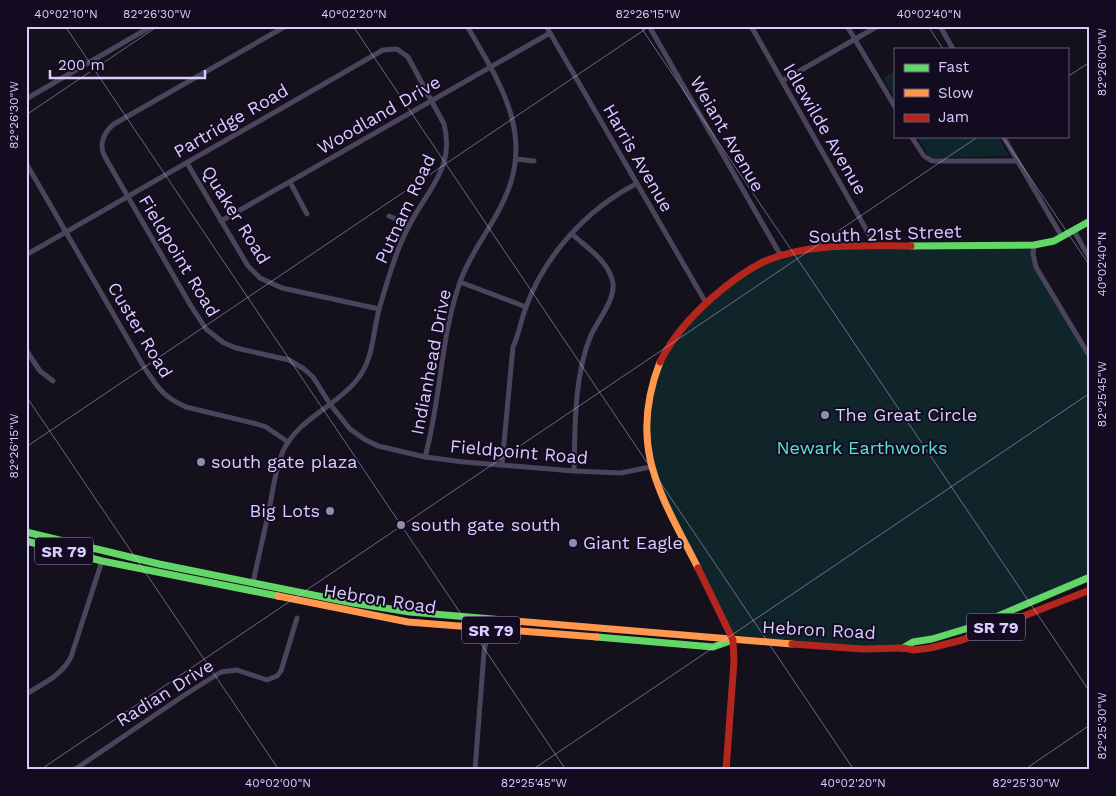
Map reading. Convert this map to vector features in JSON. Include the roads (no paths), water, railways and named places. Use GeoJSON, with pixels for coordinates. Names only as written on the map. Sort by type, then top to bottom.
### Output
{"type":"FeatureCollection","features":[{"type":"Feature","properties":{"kind":"main road","name":"South 21st Street"},"geometry":{"type":"LineString","coordinates":[[733,640],[666,504],[650,467],[647,440],[648,406],[654,379],[665,353],[680,329],[694,313],[741,273],[781,256],[808,250],[875,245],[1046,244],[1090,221]]}},
{"type":"Feature","properties":{"kind":"main road","name":"Hebron Road"},"geometry":{"type":"LineString","coordinates":[[26,532],[113,554],[353,603],[410,612],[733,640],[863,649],[903,648],[914,650],[962,640],[1088,591]]}},
{"type":"Feature","properties":{"kind":"main road","name":"Hebron Road"},"geometry":{"type":"LineString","coordinates":[[26,541],[102,561],[342,610],[418,623],[713,647],[733,640]]}},
{"type":"Feature","properties":{"kind":"main road","name":"Hebron Road"},"geometry":{"type":"LineString","coordinates":[[903,648],[913,642],[932,639],[972,627],[1090,578]]}},
{"type":"Feature","properties":{"kind":"main road"},"geometry":{"type":"LineString","coordinates":[[418,623],[425,620],[473,624],[486,618]]}},
{"type":"Feature","properties":{"kind":"main road"},"geometry":{"type":"LineString","coordinates":[[488,629],[501,624],[536,626],[541,624]]}},
{"type":"Feature","properties":{"kind":"main road"},"geometry":{"type":"LineString","coordinates":[[726,770],[734,661],[733,640]]}},
{"type":"Feature","properties":{"kind":"street"},"geometry":{"type":"LineString","coordinates":[[26,99],[152,26]]}},
{"type":"Feature","properties":{"kind":"street","name":"Fieldpoint Road"},"geometry":{"type":"LineString","coordinates":[[286,26],[110,128],[103,139],[102,151],[191,306],[208,331],[219,340],[236,348],[280,357],[298,365],[313,378],[330,404],[350,429],[378,446],[425,457],[574,472],[621,473],[650,467]]}},
{"type":"Feature","properties":{"kind":"street","name":"Indianhead Drive"},"geometry":{"type":"LineString","coordinates":[[425,457],[431,437],[446,338],[460,282],[482,237],[503,203],[513,176],[516,159],[517,140],[506,99],[491,67],[467,26]]}},
{"type":"Feature","properties":{"kind":"street","name":"Harris Avenue"},"geometry":{"type":"LineString","coordinates":[[546,26],[706,303]]}},
{"type":"Feature","properties":{"kind":"street","name":"Weiant Avenue"},"geometry":{"type":"LineString","coordinates":[[649,26],[781,256]]}},
{"type":"Feature","properties":{"kind":"street","name":"Idlewilde Avenue"},"geometry":{"type":"LineString","coordinates":[[751,26],[875,245]]}},
{"type":"Feature","properties":{"kind":"street"},"geometry":{"type":"LineString","coordinates":[[847,26],[894,105]]}},
{"type":"Feature","properties":{"kind":"street"},"geometry":{"type":"LineString","coordinates":[[782,81],[878,26]]}},
{"type":"Feature","properties":{"kind":"street"},"geometry":{"type":"LineString","coordinates":[[940,26],[951,48]]}},
{"type":"Feature","properties":{"kind":"street","name":"Woodland Drive"},"geometry":{"type":"LineString","coordinates":[[221,221],[550,33]]}},
{"type":"Feature","properties":{"kind":"street","name":"Partridge Road"},"geometry":{"type":"LineString","coordinates":[[26,255],[385,49],[395,49],[406,54],[431,101]]}},
{"type":"Feature","properties":{"kind":"street","name":"Putnam Road"},"geometry":{"type":"LineString","coordinates":[[251,591],[267,523],[275,474],[288,442],[298,430],[356,381],[370,358],[379,309],[390,273],[409,225],[434,184],[445,161],[447,136],[444,124],[431,101]]}},
{"type":"Feature","properties":{"kind":"street"},"geometry":{"type":"LineString","coordinates":[[912,138],[924,156],[932,162],[1017,161]]}},
{"type":"Feature","properties":{"kind":"street"},"geometry":{"type":"LineString","coordinates":[[1004,138],[1062,237]]}},
{"type":"Feature","properties":{"kind":"street"},"geometry":{"type":"LineString","coordinates":[[516,159],[534,161]]}},
{"type":"Feature","properties":{"kind":"street","name":"Quaker Road"},"geometry":{"type":"LineString","coordinates":[[187,162],[248,266],[266,282],[282,288],[379,309]]}},
{"type":"Feature","properties":{"kind":"street","name":"Custer Road"},"geometry":{"type":"LineString","coordinates":[[26,163],[144,367],[162,392],[174,401],[191,408],[266,427],[288,442]]}},
{"type":"Feature","properties":{"kind":"street"},"geometry":{"type":"LineString","coordinates":[[290,182],[307,214]]}},
{"type":"Feature","properties":{"kind":"street"},"geometry":{"type":"LineString","coordinates":[[502,464],[513,347],[520,331],[526,308],[538,282],[551,260],[572,234],[604,204],[636,184]]}},
{"type":"Feature","properties":{"kind":"street"},"geometry":{"type":"LineString","coordinates":[[389,216],[409,225]]}},
{"type":"Feature","properties":{"kind":"street"},"geometry":{"type":"LineString","coordinates":[[1074,231],[1090,259]]}},
{"type":"Feature","properties":{"kind":"street"},"geometry":{"type":"LineString","coordinates":[[572,234],[600,258],[607,267],[613,285],[611,296],[592,334],[582,366],[578,395],[574,472]]}},
{"type":"Feature","properties":{"kind":"street"},"geometry":{"type":"LineString","coordinates":[[1034,245],[1033,254],[1036,266],[1090,357]]}},
{"type":"Feature","properties":{"kind":"street"},"geometry":{"type":"LineString","coordinates":[[460,282],[526,308]]}},
{"type":"Feature","properties":{"kind":"street"},"geometry":{"type":"LineString","coordinates":[[26,350],[40,371],[53,381]]}},
{"type":"Feature","properties":{"kind":"street"},"geometry":{"type":"LineString","coordinates":[[26,694],[55,677],[68,664],[102,561]]}},
{"type":"Feature","properties":{"kind":"street","name":"Radian Drive"},"geometry":{"type":"LineString","coordinates":[[74,770],[183,696],[222,672],[237,670],[267,680],[277,676],[281,671],[297,618]]}},
{"type":"Feature","properties":{"kind":"street"},"geometry":{"type":"LineString","coordinates":[[474,770],[484,652],[488,629]]}},
{"type":"Feature","properties":{"kind":"place","name":"The Great Circle"},"geometry":{"type":"Point","coordinates":[825,415]}},
{"type":"Feature","properties":{"kind":"place","name":"south gate plaza"},"geometry":{"type":"Point","coordinates":[201,462]}},
{"type":"Feature","properties":{"kind":"place","name":"Big Lots"},"geometry":{"type":"Point","coordinates":[330,511]}},
{"type":"Feature","properties":{"kind":"place","name":"south gate south"},"geometry":{"type":"Point","coordinates":[401,525]}},
{"type":"Feature","properties":{"kind":"place","name":"Giant Eagle"},"geometry":{"type":"Point","coordinates":[573,543]}},
{"type":"Feature","properties":{"kind":"park label","name":"Newark Earthworks"},"geometry":{"type":"Point","coordinates":[862,448]}}]}
